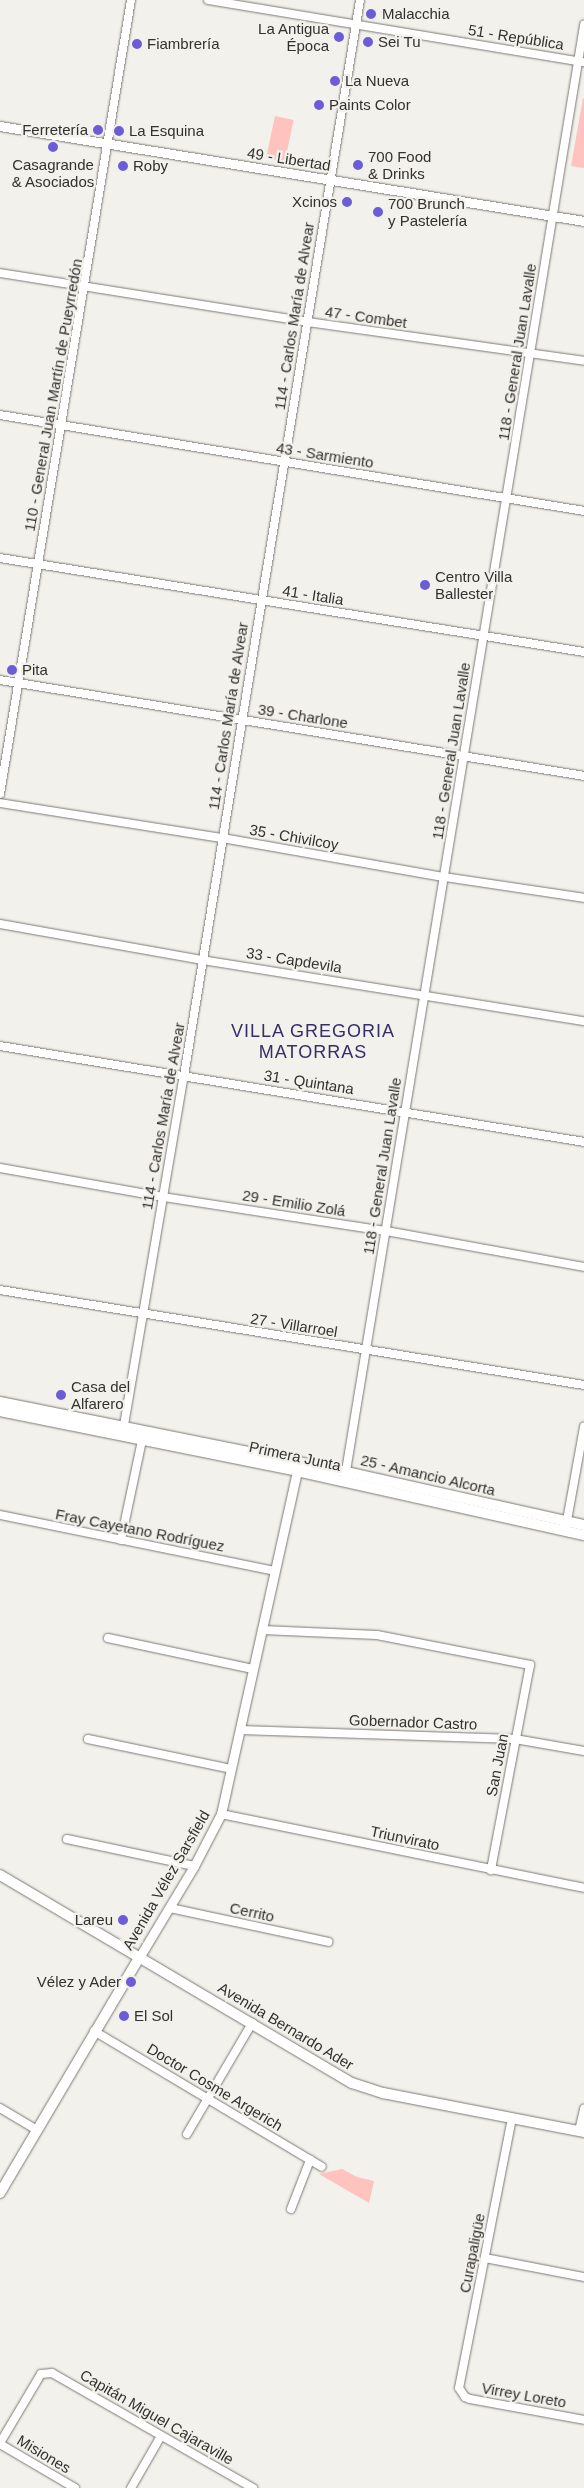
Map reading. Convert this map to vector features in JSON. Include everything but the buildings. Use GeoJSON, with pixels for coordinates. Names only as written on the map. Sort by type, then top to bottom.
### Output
{"type":"FeatureCollection","features":[{"type":"Feature","properties":{"kind":"main road"},"geometry":{"type":"LineString","coordinates":[[0,1402],[123,1431]]}},
{"type":"Feature","properties":{"kind":"main road","name":"Primera Junta"},"geometry":{"type":"LineString","coordinates":[[0,1411],[123,1431],[298,1467],[566,1526],[584,1535]]}},
{"type":"Feature","properties":{"kind":"main road"},"geometry":{"type":"LineString","coordinates":[[566,1526],[584,1525]]}},
{"type":"Feature","properties":{"kind":"main road","name":"Avenida Bernardo Ader"},"geometry":{"type":"LineString","coordinates":[[0,1874],[352,2084],[383,2093],[582,2132]]}},
{"type":"Feature","properties":{"kind":"main road","name":"Avenida Vélez Sarsfield"},"geometry":{"type":"LineString","coordinates":[[0,2192],[140,1956]]}},
{"type":"Feature","properties":{"kind":"street","name":"110 - General Juan Martín de Pueyrredón"},"geometry":{"type":"LineString","coordinates":[[0,794],[131,0]]}},
{"type":"Feature","properties":{"kind":"street","name":"51 - República"},"geometry":{"type":"LineString","coordinates":[[208,0],[581,61]]}},
{"type":"Feature","properties":{"kind":"street","name":"114 - Carlos María de Alvear"},"geometry":{"type":"LineString","coordinates":[[123,1431],[184,1076],[360,0]]}},
{"type":"Feature","properties":{"kind":"street","name":"118 - General Juan Lavalle"},"geometry":{"type":"LineString","coordinates":[[345,1477],[553,216],[581,61],[584,25]]}},
{"type":"Feature","properties":{"kind":"street","name":"49 - Libertad"},"geometry":{"type":"LineString","coordinates":[[0,126],[584,221]]}},
{"type":"Feature","properties":{"kind":"street","name":"47 - Combet"},"geometry":{"type":"LineString","coordinates":[[0,273],[308,322],[584,360]]}},
{"type":"Feature","properties":{"kind":"street","name":"43 - Sarmiento"},"geometry":{"type":"LineString","coordinates":[[0,415],[584,511]]}},
{"type":"Feature","properties":{"kind":"street","name":"41 - Italia"},"geometry":{"type":"LineString","coordinates":[[0,558],[584,652]]}},
{"type":"Feature","properties":{"kind":"street","name":"39 - Charlone"},"geometry":{"type":"LineString","coordinates":[[0,680],[584,776]]}},
{"type":"Feature","properties":{"kind":"street","name":"35 - Chivilcoy"},"geometry":{"type":"LineString","coordinates":[[0,803],[222,838],[444,877],[584,898]]}},
{"type":"Feature","properties":{"kind":"street","name":"33 - Capdevila"},"geometry":{"type":"LineString","coordinates":[[0,924],[202,960],[584,1021]]}},
{"type":"Feature","properties":{"kind":"street","name":"31 - Quintana"},"geometry":{"type":"LineString","coordinates":[[0,1046],[584,1142]]}},
{"type":"Feature","properties":{"kind":"street","name":"29 - Emilio Zolá"},"geometry":{"type":"LineString","coordinates":[[0,1168],[163,1197],[386,1231],[584,1267]]}},
{"type":"Feature","properties":{"kind":"street","name":"27 - Villarroel"},"geometry":{"type":"LineString","coordinates":[[0,1290],[584,1386]]}},
{"type":"Feature","properties":{"kind":"street"},"geometry":{"type":"LineString","coordinates":[[566,1526],[584,1427]]}},
{"type":"Feature","properties":{"kind":"street"},"geometry":{"type":"LineString","coordinates":[[122,1540],[143,1436]]}},
{"type":"Feature","properties":{"kind":"street","name":"Avenida Vélez Sarsfield"},"geometry":{"type":"LineString","coordinates":[[140,1956],[194,1866],[221,1814],[298,1467]]}},
{"type":"Feature","properties":{"kind":"street","name":"Fray Cayetano Rodríguez"},"geometry":{"type":"LineString","coordinates":[[0,1515],[275,1571]]}},
{"type":"Feature","properties":{"kind":"street","name":"San Juan"},"geometry":{"type":"LineString","coordinates":[[262,1630],[377,1635],[530,1665],[491,1870]]}},
{"type":"Feature","properties":{"kind":"street"},"geometry":{"type":"LineString","coordinates":[[108,1638],[253,1669]]}},
{"type":"Feature","properties":{"kind":"street","name":"Gobernador Castro"},"geometry":{"type":"LineString","coordinates":[[240,1730],[515,1739],[584,1751]]}},
{"type":"Feature","properties":{"kind":"street"},"geometry":{"type":"LineString","coordinates":[[88,1739],[231,1769]]}},
{"type":"Feature","properties":{"kind":"street","name":"Triunvirato"},"geometry":{"type":"LineString","coordinates":[[221,1814],[584,1888]]}},
{"type":"Feature","properties":{"kind":"street"},"geometry":{"type":"LineString","coordinates":[[67,1839],[194,1866]]}},
{"type":"Feature","properties":{"kind":"street","name":"Cerrito"},"geometry":{"type":"LineString","coordinates":[[170,1908],[328,1942]]}},
{"type":"Feature","properties":{"kind":"street"},"geometry":{"type":"LineString","coordinates":[[187,2134],[252,2023]]}},
{"type":"Feature","properties":{"kind":"street","name":"Doctor Cosme Argerich"},"geometry":{"type":"LineString","coordinates":[[94,2031],[322,2167]]}},
{"type":"Feature","properties":{"kind":"street"},"geometry":{"type":"LineString","coordinates":[[0,2108],[37,2130]]}},
{"type":"Feature","properties":{"kind":"street"},"geometry":{"type":"LineString","coordinates":[[582,2132],[584,2109]]}},
{"type":"Feature","properties":{"kind":"street","name":"Curapaligüe"},"geometry":{"type":"LineString","coordinates":[[461,2393],[459,2383],[486,2258],[512,2118]]}},
{"type":"Feature","properties":{"kind":"street"},"geometry":{"type":"LineString","coordinates":[[291,2209],[310,2160]]}},
{"type":"Feature","properties":{"kind":"street"},"geometry":{"type":"LineString","coordinates":[[486,2258],[584,2277]]}},
{"type":"Feature","properties":{"kind":"street","name":"Capitán Miguel Cajaraville"},"geometry":{"type":"LineString","coordinates":[[0,2443],[38,2379],[47,2372],[57,2375],[251,2488]]}},
{"type":"Feature","properties":{"kind":"street","name":"Virrey Loreto"},"geometry":{"type":"LineString","coordinates":[[461,2393],[470,2399],[584,2420]]}},
{"type":"Feature","properties":{"kind":"street"},"geometry":{"type":"LineString","coordinates":[[131,2488],[162,2436]]}},
{"type":"Feature","properties":{"kind":"street","name":"Misiones"},"geometry":{"type":"LineString","coordinates":[[0,2443],[75,2488]]}},
{"type":"Feature","properties":{"kind":"shaded area"},"geometry":{"type":"Polygon","coordinates":[[[584,99],[584,168],[571,166],[584,99]]]}},
{"type":"Feature","properties":{"kind":"shaded area"},"geometry":{"type":"Polygon","coordinates":[[[275,116],[294,120],[285,162],[266,158],[275,116]]]}},
{"type":"Feature","properties":{"kind":"shaded area"},"geometry":{"type":"Polygon","coordinates":[[[342,2169],[357,2177],[374,2181],[369,2203],[319,2174],[342,2169]]]}},
{"type":"Feature","properties":{"kind":"place","name":"Malacchia"},"geometry":{"type":"Point","coordinates":[371,14]}},
{"type":"Feature","properties":{"kind":"place","name":"La Antigua Época"},"geometry":{"type":"Point","coordinates":[339,37]}},
{"type":"Feature","properties":{"kind":"place","name":"Sei Tu"},"geometry":{"type":"Point","coordinates":[368,42]}},
{"type":"Feature","properties":{"kind":"place","name":"Fiambrería"},"geometry":{"type":"Point","coordinates":[137,44]}},
{"type":"Feature","properties":{"kind":"place","name":"La Nueva"},"geometry":{"type":"Point","coordinates":[335,81]}},
{"type":"Feature","properties":{"kind":"place","name":"Paints Color"},"geometry":{"type":"Point","coordinates":[319,105]}},
{"type":"Feature","properties":{"kind":"place","name":"Ferretería"},"geometry":{"type":"Point","coordinates":[98,130]}},
{"type":"Feature","properties":{"kind":"place","name":"La Esquina"},"geometry":{"type":"Point","coordinates":[119,131]}},
{"type":"Feature","properties":{"kind":"place","name":"Casagrande & Asociados"},"geometry":{"type":"Point","coordinates":[53,147]}},
{"type":"Feature","properties":{"kind":"place","name":"700 Food & Drinks"},"geometry":{"type":"Point","coordinates":[358,165]}},
{"type":"Feature","properties":{"kind":"place","name":"Roby"},"geometry":{"type":"Point","coordinates":[123,166]}},
{"type":"Feature","properties":{"kind":"place","name":"Xcinos"},"geometry":{"type":"Point","coordinates":[347,202]}},
{"type":"Feature","properties":{"kind":"place","name":"700 Brunch y Pastelería"},"geometry":{"type":"Point","coordinates":[378,212]}},
{"type":"Feature","properties":{"kind":"place","name":"Centro Villa Ballester"},"geometry":{"type":"Point","coordinates":[425,585]}},
{"type":"Feature","properties":{"kind":"place","name":"Pita"},"geometry":{"type":"Point","coordinates":[12,670]}},
{"type":"Feature","properties":{"kind":"place","name":"Casa del Alfarero"},"geometry":{"type":"Point","coordinates":[61,1395]}},
{"type":"Feature","properties":{"kind":"place","name":"Lareu"},"geometry":{"type":"Point","coordinates":[123,1920]}},
{"type":"Feature","properties":{"kind":"place","name":"Vélez y Ader"},"geometry":{"type":"Point","coordinates":[131,1982]}},
{"type":"Feature","properties":{"kind":"place","name":"El Sol"},"geometry":{"type":"Point","coordinates":[124,2016]}},
{"type":"Feature","properties":{"kind":"district","name":"VILLA GREGORIA MATORRAS"},"geometry":{"type":"Point","coordinates":[313,1042]}}]}
